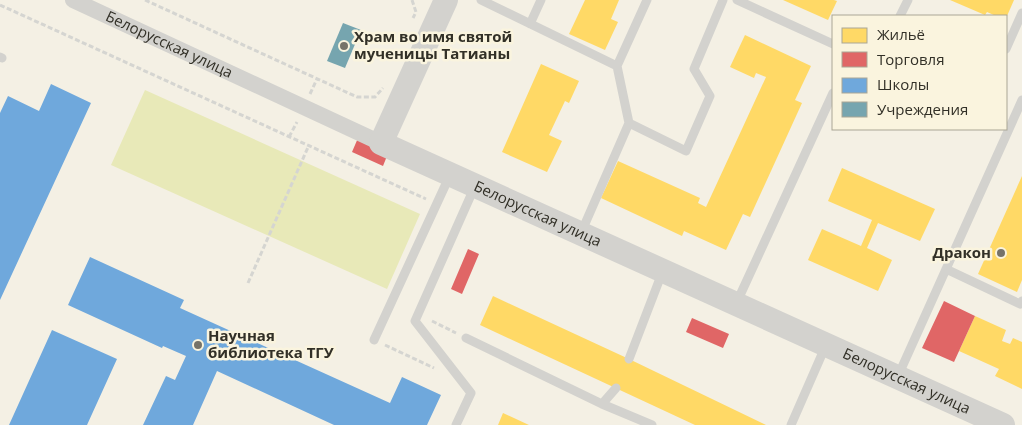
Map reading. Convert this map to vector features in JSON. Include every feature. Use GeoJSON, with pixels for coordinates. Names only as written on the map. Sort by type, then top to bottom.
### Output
{"type":"FeatureCollection","features":[{"type":"Feature","properties":{"kind":"street","name":"Белорусская улица"},"geometry":{"type":"LineString","coordinates":[[73,0],[475,186],[998,424]]}},
{"type":"Feature","properties":{"kind":"street"},"geometry":{"type":"LineString","coordinates":[[381,142],[446,0]]}},
{"type":"Feature","properties":{"kind":"lane"},"geometry":{"type":"LineString","coordinates":[[481,0],[617,66]]}},
{"type":"Feature","properties":{"kind":"lane"},"geometry":{"type":"LineString","coordinates":[[530,24],[541,0]]}},
{"type":"Feature","properties":{"kind":"lane"},"geometry":{"type":"LineString","coordinates":[[580,233],[629,123],[617,66],[647,0]]}},
{"type":"Feature","properties":{"kind":"lane"},"geometry":{"type":"LineString","coordinates":[[629,123],[686,151],[710,96],[694,69],[724,0]]}},
{"type":"Feature","properties":{"kind":"lane"},"geometry":{"type":"LineString","coordinates":[[737,0],[832,44]]}},
{"type":"Feature","properties":{"kind":"lane"},"geometry":{"type":"LineString","coordinates":[[900,15],[908,0]]}},
{"type":"Feature","properties":{"kind":"lane"},"geometry":{"type":"LineString","coordinates":[[1007,47],[1022,13]]}},
{"type":"Feature","properties":{"kind":"lane"},"geometry":{"type":"LineString","coordinates":[[736,304],[832,95]]}},
{"type":"Feature","properties":{"kind":"lane"},"geometry":{"type":"LineString","coordinates":[[898,377],[1022,100]]}},
{"type":"Feature","properties":{"kind":"lane"},"geometry":{"type":"LineString","coordinates":[[374,340],[450,174]]}},
{"type":"Feature","properties":{"kind":"lane"},"geometry":{"type":"LineString","coordinates":[[456,425],[471,393],[415,321],[475,186]]}},
{"type":"Feature","properties":{"kind":"lane"},"geometry":{"type":"LineString","coordinates":[[946,269],[1020,304],[1022,301]]}},
{"type":"Feature","properties":{"kind":"lane"},"geometry":{"type":"LineString","coordinates":[[629,359],[663,270]]}},
{"type":"Feature","properties":{"kind":"lane"},"geometry":{"type":"LineString","coordinates":[[466,338],[602,404],[652,425]]}},
{"type":"Feature","properties":{"kind":"lane"},"geometry":{"type":"LineString","coordinates":[[791,425],[826,345]]}},
{"type":"Feature","properties":{"kind":"lane"},"geometry":{"type":"LineString","coordinates":[[602,404],[616,388]]}},
{"type":"Feature","properties":{"kind":"path"},"geometry":{"type":"LineString","coordinates":[[145,0],[357,97],[375,97],[385,86]]}},
{"type":"Feature","properties":{"kind":"path"},"geometry":{"type":"LineString","coordinates":[[412,0],[416,12],[412,20]]}},
{"type":"Feature","properties":{"kind":"path"},"geometry":{"type":"LineString","coordinates":[[0,5],[436,204]]}},
{"type":"Feature","properties":{"kind":"path"},"geometry":{"type":"LineString","coordinates":[[248,283],[309,146]]}},
{"type":"Feature","properties":{"kind":"path"},"geometry":{"type":"LineString","coordinates":[[418,314],[466,338]]}},
{"type":"Feature","properties":{"kind":"green space"},"geometry":{"type":"Polygon","coordinates":[[[145,90],[420,214],[387,289],[111,165],[145,90]]]}},
{"type":"Feature","properties":{"kind":"building: Жильё"},"geometry":{"type":"Polygon","coordinates":[[[585,0],[619,0],[611,19],[618,22],[605,50],[569,34],[585,0]]]}},
{"type":"Feature","properties":{"kind":"building: Жильё"},"geometry":{"type":"Polygon","coordinates":[[[783,0],[834,0],[837,1],[828,20],[783,0]]]}},
{"type":"Feature","properties":{"kind":"building: Жильё"},"geometry":{"type":"Polygon","coordinates":[[[950,0],[1014,0],[1007,16],[994,15],[987,12],[985,15],[950,0]]]}},
{"type":"Feature","properties":{"kind":"building: Жильё"},"geometry":{"type":"Polygon","coordinates":[[[745,35],[811,66],[795,100],[802,103],[750,217],[743,214],[726,250],[684,231],[682,236],[601,198],[618,161],[700,198],[698,203],[706,207],[766,77],[756,73],[754,78],[730,67],[745,35]]]}},
{"type":"Feature","properties":{"kind":"building: Жильё"},"geometry":{"type":"Polygon","coordinates":[[[541,64],[579,81],[569,103],[565,101],[549,135],[562,141],[547,172],[502,152],[541,64]]]}},
{"type":"Feature","properties":{"kind":"building: Жильё"},"geometry":{"type":"Polygon","coordinates":[[[842,168],[935,209],[920,241],[878,223],[867,248],[892,260],[878,291],[808,260],[822,229],[861,246],[872,220],[828,201],[842,168]]]}},
{"type":"Feature","properties":{"kind":"building: Жильё"},"geometry":{"type":"Polygon","coordinates":[[[1022,176],[1022,280],[1017,292],[978,274],[1022,176]]]}},
{"type":"Feature","properties":{"kind":"building: Жильё"},"geometry":{"type":"Polygon","coordinates":[[[493,296],[766,425],[695,425],[480,325],[493,296]]]}},
{"type":"Feature","properties":{"kind":"building: Жильё"},"geometry":{"type":"Polygon","coordinates":[[[975,316],[1006,330],[1002,341],[1010,344],[1013,338],[1022,342],[1022,389],[995,376],[999,369],[959,351],[975,316]]]}},
{"type":"Feature","properties":{"kind":"building: Жильё"},"geometry":{"type":"Polygon","coordinates":[[[503,413],[529,425],[498,425],[503,413]]]}},
{"type":"Feature","properties":{"kind":"building: Торговля"},"geometry":{"type":"Polygon","coordinates":[[[358,138],[389,151],[383,166],[352,152],[358,138]]]}},
{"type":"Feature","properties":{"kind":"building: Торговля"},"geometry":{"type":"Polygon","coordinates":[[[468,249],[479,254],[462,294],[451,289],[468,249]]]}},
{"type":"Feature","properties":{"kind":"building: Торговля"},"geometry":{"type":"Polygon","coordinates":[[[944,301],[975,316],[954,362],[922,348],[944,301]]]}},
{"type":"Feature","properties":{"kind":"building: Торговля"},"geometry":{"type":"Polygon","coordinates":[[[692,318],[729,334],[723,348],[686,332],[692,318]]]}},
{"type":"Feature","properties":{"kind":"building: Школы"},"geometry":{"type":"Polygon","coordinates":[[[51,84],[91,103],[0,300],[0,113],[8,96],[39,111],[51,84]]]}},
{"type":"Feature","properties":{"kind":"building: Школы"},"geometry":{"type":"Polygon","coordinates":[[[90,257],[184,300],[180,308],[390,403],[402,377],[441,395],[427,425],[334,425],[217,371],[193,425],[143,425],[166,376],[175,380],[186,356],[163,346],[162,348],[68,305],[90,257]]]}},
{"type":"Feature","properties":{"kind":"building: Школы"},"geometry":{"type":"Polygon","coordinates":[[[52,330],[117,359],[87,425],[9,425],[52,330]]]}},
{"type":"Feature","properties":{"kind":"building: Учреждения","name":"Храм во имя святой мученицы Татианы"},"geometry":{"type":"Polygon","coordinates":[[[343,23],[361,30],[345,68],[327,61],[343,23]]]}},
{"type":"Feature","properties":{"kind":"place","name":"Храм во имя святой мученицы Татианы"},"geometry":{"type":"Point","coordinates":[344,46]}},
{"type":"Feature","properties":{"kind":"place","name":"Дракон"},"geometry":{"type":"Point","coordinates":[1001,253]}},
{"type":"Feature","properties":{"kind":"place","name":"Научная библиотека ТГУ"},"geometry":{"type":"Point","coordinates":[198,345]}}]}
